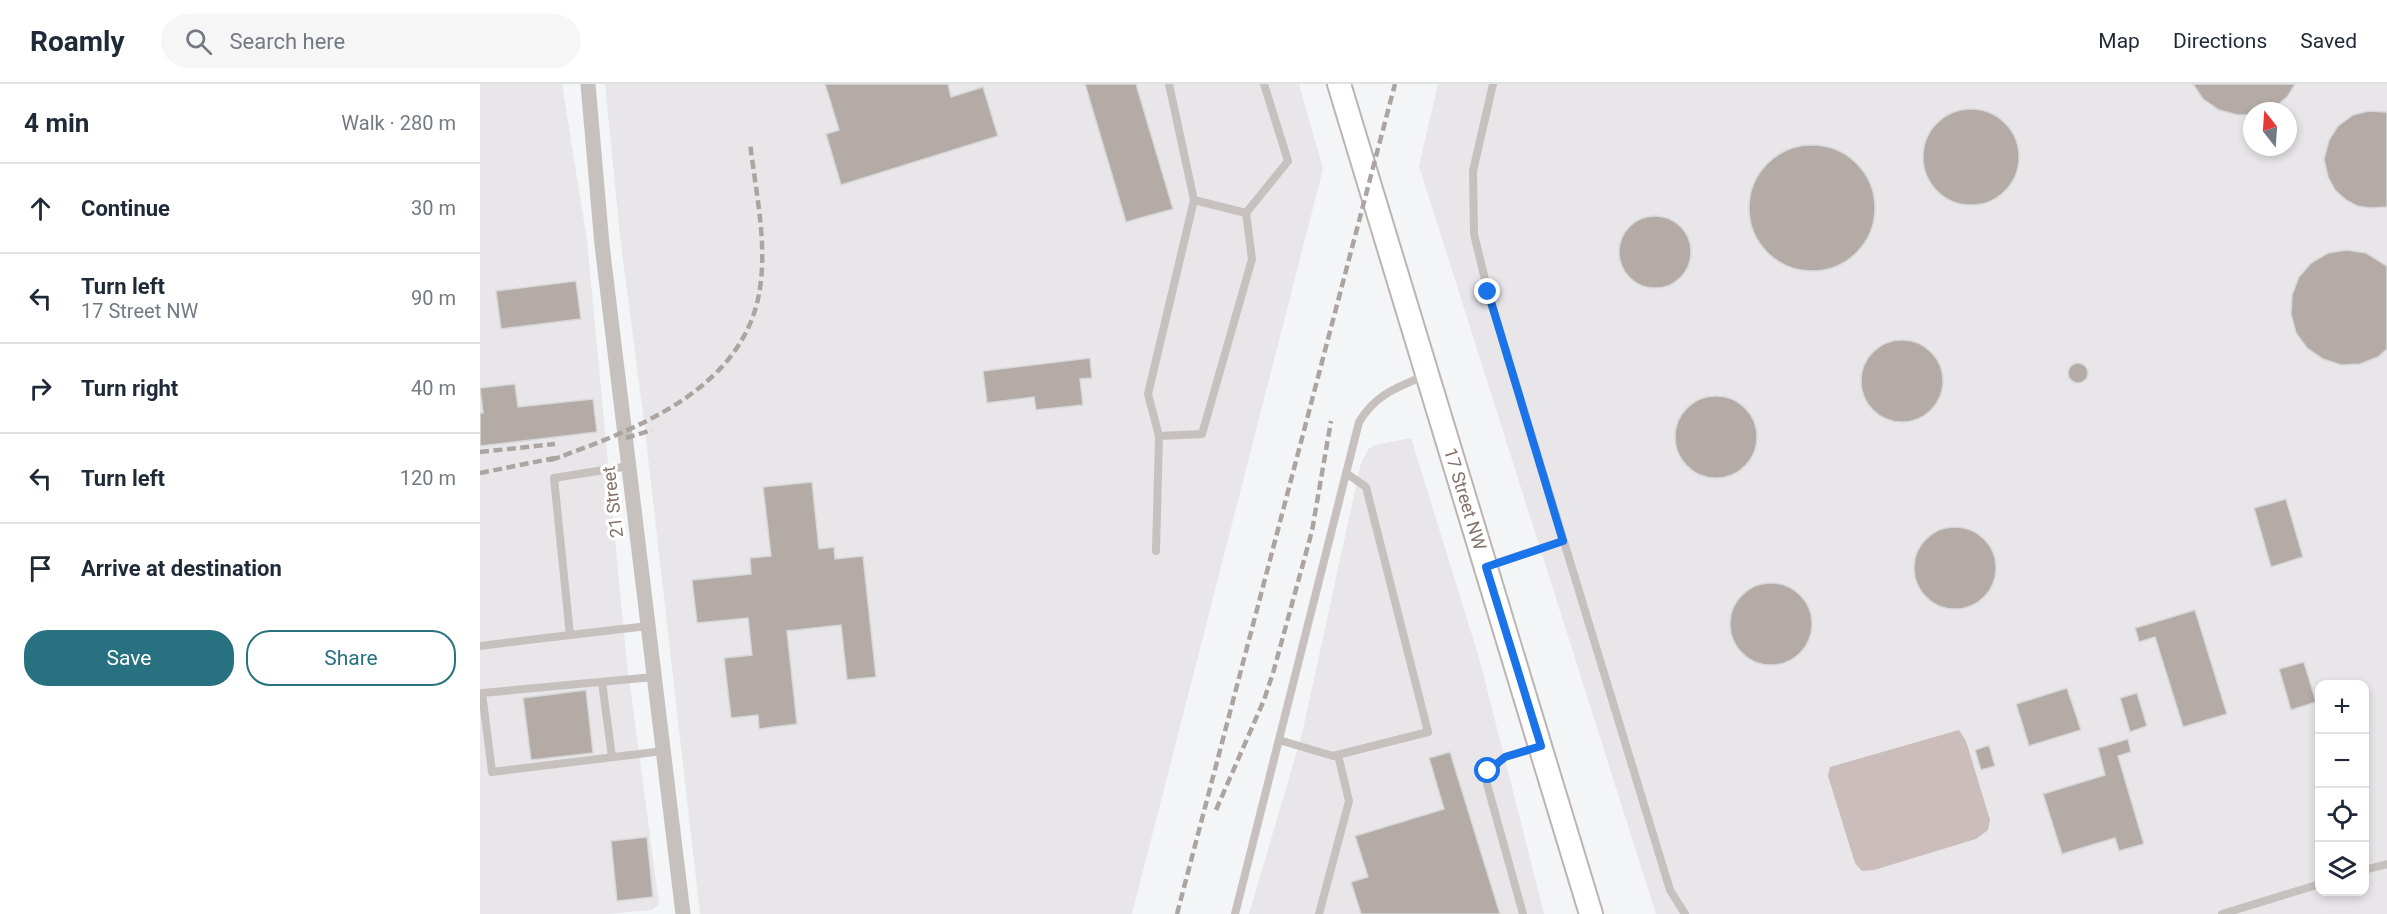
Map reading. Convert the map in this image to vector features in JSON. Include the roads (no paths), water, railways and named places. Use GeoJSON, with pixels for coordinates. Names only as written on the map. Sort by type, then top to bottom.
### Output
{"type":"FeatureCollection","features":[{"type":"Feature","properties":{"kind":"main road","name":"17 Street NW"},"geometry":{"type":"LineString","coordinates":[[1339,84],[1591,914]]}},
{"type":"Feature","properties":{"kind":"street","name":"21 Street"},"geometry":{"type":"LineString","coordinates":[[588,84],[604,256],[683,914]]}},
{"type":"Feature","properties":{"kind":"lane"},"geometry":{"type":"LineString","coordinates":[[1156,551],[1159,436],[1148,394],[1194,200],[1169,84]]}},
{"type":"Feature","properties":{"kind":"lane"},"geometry":{"type":"LineString","coordinates":[[1159,436],[1202,434],[1252,260],[1246,213],[1288,161],[1264,84]]}},
{"type":"Feature","properties":{"kind":"lane"},"geometry":{"type":"LineString","coordinates":[[1493,84],[1473,171],[1474,234],[1488,292],[1670,890],[1685,914]]}},
{"type":"Feature","properties":{"kind":"lane"},"geometry":{"type":"LineString","coordinates":[[1194,200],[1246,213]]}},
{"type":"Feature","properties":{"kind":"lane"},"geometry":{"type":"LineString","coordinates":[[1235,914],[1359,422],[1367,409],[1385,393],[1427,375]]}},
{"type":"Feature","properties":{"kind":"lane"},"geometry":{"type":"LineString","coordinates":[[570,635],[554,478],[629,466]]}},
{"type":"Feature","properties":{"kind":"lane"},"geometry":{"type":"LineString","coordinates":[[1279,740],[1333,756],[1428,732],[1366,487],[1346,473]]}},
{"type":"Feature","properties":{"kind":"lane"},"geometry":{"type":"LineString","coordinates":[[1486,567],[1563,541]]}},
{"type":"Feature","properties":{"kind":"lane"},"geometry":{"type":"LineString","coordinates":[[480,646],[648,626]]}},
{"type":"Feature","properties":{"kind":"lane"},"geometry":{"type":"LineString","coordinates":[[654,677],[482,693],[492,772],[663,751]]}},
{"type":"Feature","properties":{"kind":"lane"},"geometry":{"type":"LineString","coordinates":[[602,682],[612,758]]}},
{"type":"Feature","properties":{"kind":"lane"},"geometry":{"type":"LineString","coordinates":[[1523,914],[1487,784],[1488,771],[1505,757],[1541,746]]}},
{"type":"Feature","properties":{"kind":"lane"},"geometry":{"type":"LineString","coordinates":[[1319,914],[1349,801],[1338,755]]}},
{"type":"Feature","properties":{"kind":"lane"},"geometry":{"type":"LineString","coordinates":[[2369,869],[2387,864]]}},
{"type":"Feature","properties":{"kind":"lane"},"geometry":{"type":"LineString","coordinates":[[2222,914],[2315,885]]}},
{"type":"Feature","properties":{"kind":"railway"},"geometry":{"type":"LineString","coordinates":[[1177,914],[1395,84]]}},
{"type":"Feature","properties":{"kind":"railway"},"geometry":{"type":"LineString","coordinates":[[551,460],[585,448],[653,418],[685,398],[713,376],[736,349],[753,317],[761,280],[761,229],[750,143]]}},
{"type":"Feature","properties":{"kind":"railway"},"geometry":{"type":"LineString","coordinates":[[1216,810],[1264,700],[1273,673],[1312,531],[1331,421]]}},
{"type":"Feature","properties":{"kind":"railway"},"geometry":{"type":"LineString","coordinates":[[626,438],[652,430]]}},
{"type":"Feature","properties":{"kind":"railway"},"geometry":{"type":"LineString","coordinates":[[480,452],[555,444]]}},
{"type":"Feature","properties":{"kind":"railway"},"geometry":{"type":"LineString","coordinates":[[480,473],[560,457]]}}]}
